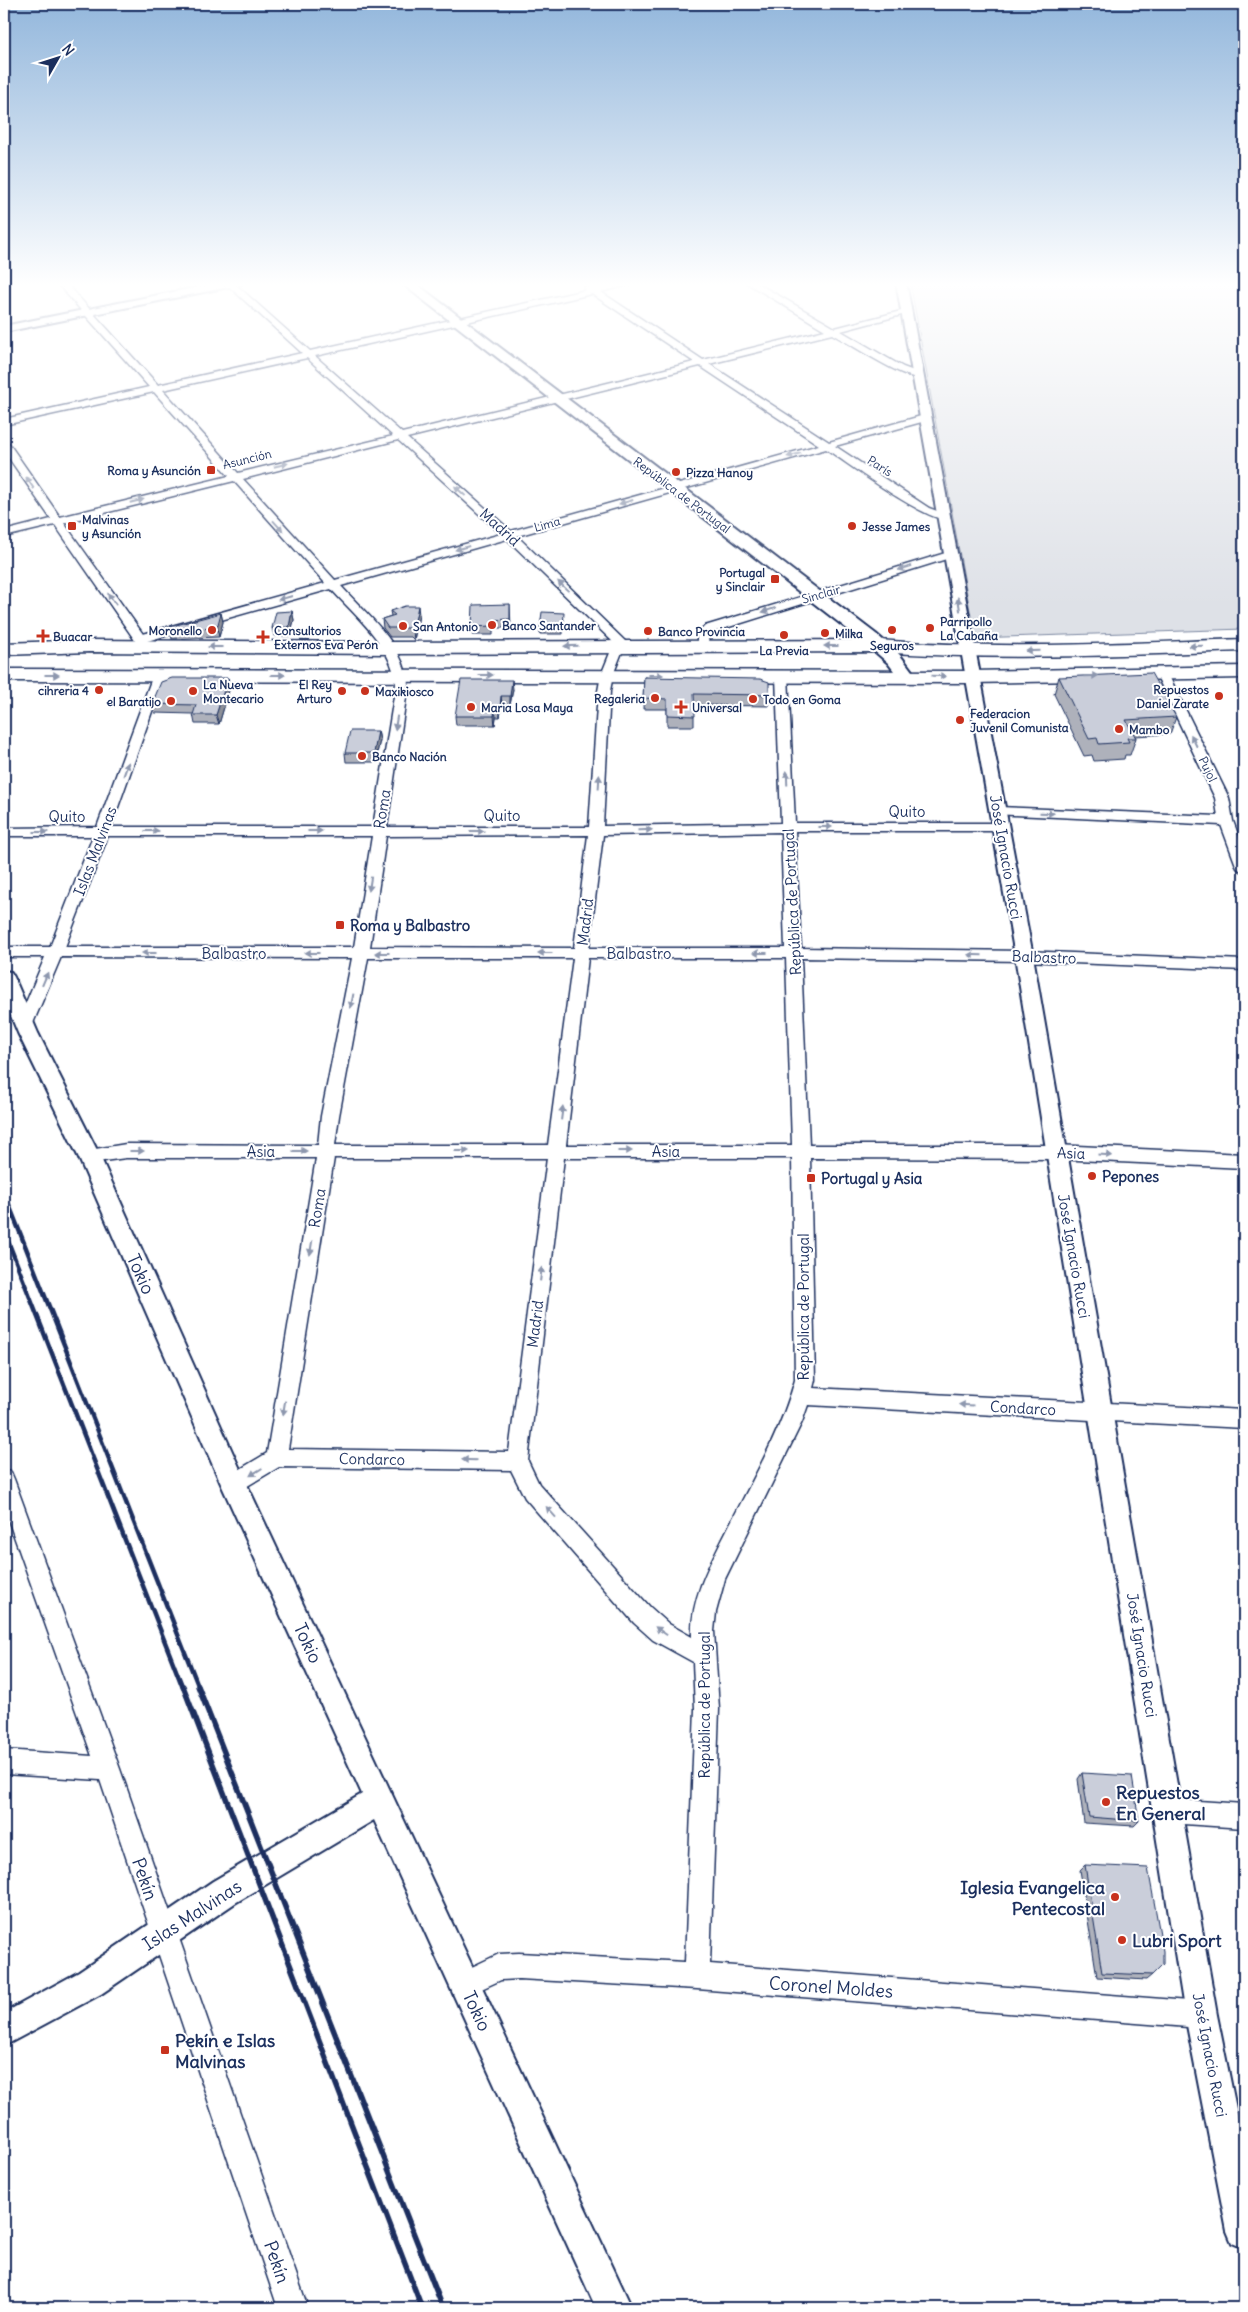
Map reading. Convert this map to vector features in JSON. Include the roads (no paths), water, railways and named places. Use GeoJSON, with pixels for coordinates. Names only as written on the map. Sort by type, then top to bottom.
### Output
{"type":"FeatureCollection","features":[{"type":"Feature","properties":{"kind":"highway"},"geometry":{"type":"LineString","coordinates":[[4,649],[138,643],[390,648],[879,646],[967,652],[1244,645]]}},
{"type":"Feature","properties":{"kind":"highway"},"geometry":{"type":"LineString","coordinates":[[4,675],[906,675],[973,677],[1244,672]]}},
{"type":"Feature","properties":{"kind":"main road","name":"República de Portugal"},"geometry":{"type":"LineString","coordinates":[[545,390],[816,596],[879,646],[902,667],[906,675]]}},
{"type":"Feature","properties":{"kind":"street"},"geometry":{"type":"LineString","coordinates":[[4,422],[147,390]]}},
{"type":"Feature","properties":{"kind":"street","name":"Roma"},"geometry":{"type":"LineString","coordinates":[[157,390],[390,648],[397,659],[402,675],[361,954],[330,1116],[326,1151],[276,1458]]}},
{"type":"Feature","properties":{"kind":"street","name":"Madrid"},"geometry":{"type":"LineString","coordinates":[[347,390],[509,535],[616,637],[619,646],[607,675],[604,691],[596,831],[518,1461],[523,1478],[532,1492],[642,1615],[661,1632],[703,1655]]}},
{"type":"Feature","properties":{"kind":"street","name":"Asunción"},"geometry":{"type":"LineString","coordinates":[[4,534],[588,390]]}},
{"type":"Feature","properties":{"kind":"street","name":"París"},"geometry":{"type":"LineString","coordinates":[[742,390],[925,510],[944,517]]}},
{"type":"Feature","properties":{"kind":"street","name":"José Ignacio Rucci"},"geometry":{"type":"LineString","coordinates":[[921,390],[952,554],[967,652],[1024,956],[1202,2015],[1244,2231]]}},
{"type":"Feature","properties":{"kind":"street","name":"Lima"},"geometry":{"type":"LineString","coordinates":[[138,643],[332,585],[925,418]]}},
{"type":"Feature","properties":{"kind":"street"},"geometry":{"type":"LineString","coordinates":[[4,444],[138,643]]}},
{"type":"Feature","properties":{"kind":"street","name":"Sinclair"},"geometry":{"type":"LineString","coordinates":[[703,646],[703,634],[710,629],[952,554]]}},
{"type":"Feature","properties":{"kind":"street","name":"Pujol"},"geometry":{"type":"LineString","coordinates":[[1162,674],[1222,798],[1228,825],[1244,868]]}},
{"type":"Feature","properties":{"kind":"street","name":"República de Portugal"},"geometry":{"type":"LineString","coordinates":[[697,1976],[707,1709],[703,1655],[706,1612],[715,1577],[794,1416],[801,1396],[805,1369],[801,1150],[782,675]]}},
{"type":"Feature","properties":{"kind":"street","name":"Islas Malvinas"},"geometry":{"type":"LineString","coordinates":[[25,1024],[56,952],[103,832],[159,676]]}},
{"type":"Feature","properties":{"kind":"street","name":"Quito"},"geometry":{"type":"LineString","coordinates":[[4,832],[596,831],[788,827],[999,819],[1228,825],[1244,830]]}},
{"type":"Feature","properties":{"kind":"street","name":"Balbastro"},"geometry":{"type":"LineString","coordinates":[[4,952],[361,954],[794,953],[1024,956],[1244,965]]}},
{"type":"Feature","properties":{"kind":"street","name":"Tokio"},"geometry":{"type":"LineString","coordinates":[[4,977],[32,1042],[89,1156],[234,1484],[614,2308]]}},
{"type":"Feature","properties":{"kind":"street","name":"Asia"},"geometry":{"type":"LineString","coordinates":[[89,1156],[126,1151],[801,1150],[1056,1152],[1244,1161]]}},
{"type":"Feature","properties":{"kind":"street","name":"Condarco"},"geometry":{"type":"LineString","coordinates":[[801,1396],[1244,1419]]}},
{"type":"Feature","properties":{"kind":"street"},"geometry":{"type":"LineString","coordinates":[[234,1484],[276,1458]]}},
{"type":"Feature","properties":{"kind":"street","name":"Condarco"},"geometry":{"type":"LineString","coordinates":[[276,1458],[518,1461]]}},
{"type":"Feature","properties":{"kind":"street","name":"Pekín"},"geometry":{"type":"LineString","coordinates":[[4,1479],[108,1769],[163,1933],[294,2308]]}},
{"type":"Feature","properties":{"kind":"street"},"geometry":{"type":"LineString","coordinates":[[4,1762],[108,1769]]}},
{"type":"Feature","properties":{"kind":"street","name":"Islas Malvinas"},"geometry":{"type":"LineString","coordinates":[[4,2030],[90,1983],[224,1892],[381,1800]]}},
{"type":"Feature","properties":{"kind":"street"},"geometry":{"type":"LineString","coordinates":[[1168,1811],[1244,1816]]}},
{"type":"Feature","properties":{"kind":"street","name":"Coronel Moldes"},"geometry":{"type":"LineString","coordinates":[[464,1984],[499,1967],[519,1966],[697,1976],[1202,2015]]}},
{"type":"Feature","properties":{"kind":"railway"},"geometry":{"type":"LineString","coordinates":[[4,1193],[6,1199]]}},
{"type":"Feature","properties":{"kind":"railway"},"geometry":{"type":"LineString","coordinates":[[6,1197],[199,1688]]}},
{"type":"Feature","properties":{"kind":"railway"},"geometry":{"type":"LineString","coordinates":[[4,1231],[183,1688]]}},
{"type":"Feature","properties":{"kind":"railway"},"geometry":{"type":"LineString","coordinates":[[183,1686],[422,2308]]}},
{"type":"Feature","properties":{"kind":"railway"},"geometry":{"type":"LineString","coordinates":[[198,1686],[443,2308]]}},
{"type":"Feature","properties":{"kind":"place","name":"Roma y Asunción"},"geometry":{"type":"Point","coordinates":[211,470]}},
{"type":"Feature","properties":{"kind":"place","name":"Pizza Hanoy"},"geometry":{"type":"Point","coordinates":[676,472]}},
{"type":"Feature","properties":{"kind":"place","name":"Malvinas y Asunción"},"geometry":{"type":"Point","coordinates":[72,526]}},
{"type":"Feature","properties":{"kind":"place","name":"Jesse James"},"geometry":{"type":"Point","coordinates":[852,526]}},
{"type":"Feature","properties":{"kind":"place","name":"Portugal y Sinclair"},"geometry":{"type":"Point","coordinates":[775,579]}},
{"type":"Feature","properties":{"kind":"place","name":"Banco Santander"},"geometry":{"type":"Point","coordinates":[492,625]}},
{"type":"Feature","properties":{"kind":"place","name":"San Antonio"},"geometry":{"type":"Point","coordinates":[403,626]}},
{"type":"Feature","properties":{"kind":"place","name":"Parripollo La Cabaña"},"geometry":{"type":"Point","coordinates":[930,628]}},
{"type":"Feature","properties":{"kind":"place","name":"Moronello"},"geometry":{"type":"Point","coordinates":[212,630]}},
{"type":"Feature","properties":{"kind":"place","name":"Seguros"},"geometry":{"type":"Point","coordinates":[892,630]}},
{"type":"Feature","properties":{"kind":"place","name":"Banco Provincia"},"geometry":{"type":"Point","coordinates":[648,631]}},
{"type":"Feature","properties":{"kind":"place","name":"Milka"},"geometry":{"type":"Point","coordinates":[825,633]}},
{"type":"Feature","properties":{"kind":"place","name":"La Previa"},"geometry":{"type":"Point","coordinates":[784,635]}},
{"type":"Feature","properties":{"kind":"place","name":"Buacar"},"geometry":{"type":"Point","coordinates":[43,636]}},
{"type":"Feature","properties":{"kind":"place","name":"Consultorios Externos Eva Perón"},"geometry":{"type":"Point","coordinates":[263,637]}},
{"type":"Feature","properties":{"kind":"place","name":"cihreria 4"},"geometry":{"type":"Point","coordinates":[99,690]}},
{"type":"Feature","properties":{"kind":"place","name":"La Nueva Montecario"},"geometry":{"type":"Point","coordinates":[193,691]}},
{"type":"Feature","properties":{"kind":"place","name":"El Rey Arturo"},"geometry":{"type":"Point","coordinates":[342,691]}},
{"type":"Feature","properties":{"kind":"place","name":"Maxikiosco"},"geometry":{"type":"Point","coordinates":[365,691]}},
{"type":"Feature","properties":{"kind":"place","name":"Repuestos Daniel Zarate"},"geometry":{"type":"Point","coordinates":[1219,696]}},
{"type":"Feature","properties":{"kind":"place","name":"Regaleria"},"geometry":{"type":"Point","coordinates":[655,698]}},
{"type":"Feature","properties":{"kind":"place","name":"Todo en Goma"},"geometry":{"type":"Point","coordinates":[753,699]}},
{"type":"Feature","properties":{"kind":"place","name":"el Baratijo"},"geometry":{"type":"Point","coordinates":[171,701]}},
{"type":"Feature","properties":{"kind":"place","name":"Maria Losa Maya"},"geometry":{"type":"Point","coordinates":[471,707]}},
{"type":"Feature","properties":{"kind":"place","name":"Universal"},"geometry":{"type":"Point","coordinates":[681,707]}},
{"type":"Feature","properties":{"kind":"place","name":"Federacion Juvenil Comunista"},"geometry":{"type":"Point","coordinates":[960,720]}},
{"type":"Feature","properties":{"kind":"place","name":"Mambo"},"geometry":{"type":"Point","coordinates":[1119,729]}},
{"type":"Feature","properties":{"kind":"place","name":"Banco Nación"},"geometry":{"type":"Point","coordinates":[362,756]}},
{"type":"Feature","properties":{"kind":"place","name":"Roma y Balbastro"},"geometry":{"type":"Point","coordinates":[340,925]}},
{"type":"Feature","properties":{"kind":"place","name":"Pepones"},"geometry":{"type":"Point","coordinates":[1092,1176]}},
{"type":"Feature","properties":{"kind":"place","name":"Portugal y Asia"},"geometry":{"type":"Point","coordinates":[811,1178]}},
{"type":"Feature","properties":{"kind":"place","name":"Repuestos En General"},"geometry":{"type":"Point","coordinates":[1106,1802]}},
{"type":"Feature","properties":{"kind":"place","name":"Iglesia Evangelica Pentecostal"},"geometry":{"type":"Point","coordinates":[1115,1897]}},
{"type":"Feature","properties":{"kind":"place","name":"Lubri Sport"},"geometry":{"type":"Point","coordinates":[1122,1940]}},
{"type":"Feature","properties":{"kind":"place","name":"Pekín e Islas Malvinas"},"geometry":{"type":"Point","coordinates":[165,2050]}}]}
